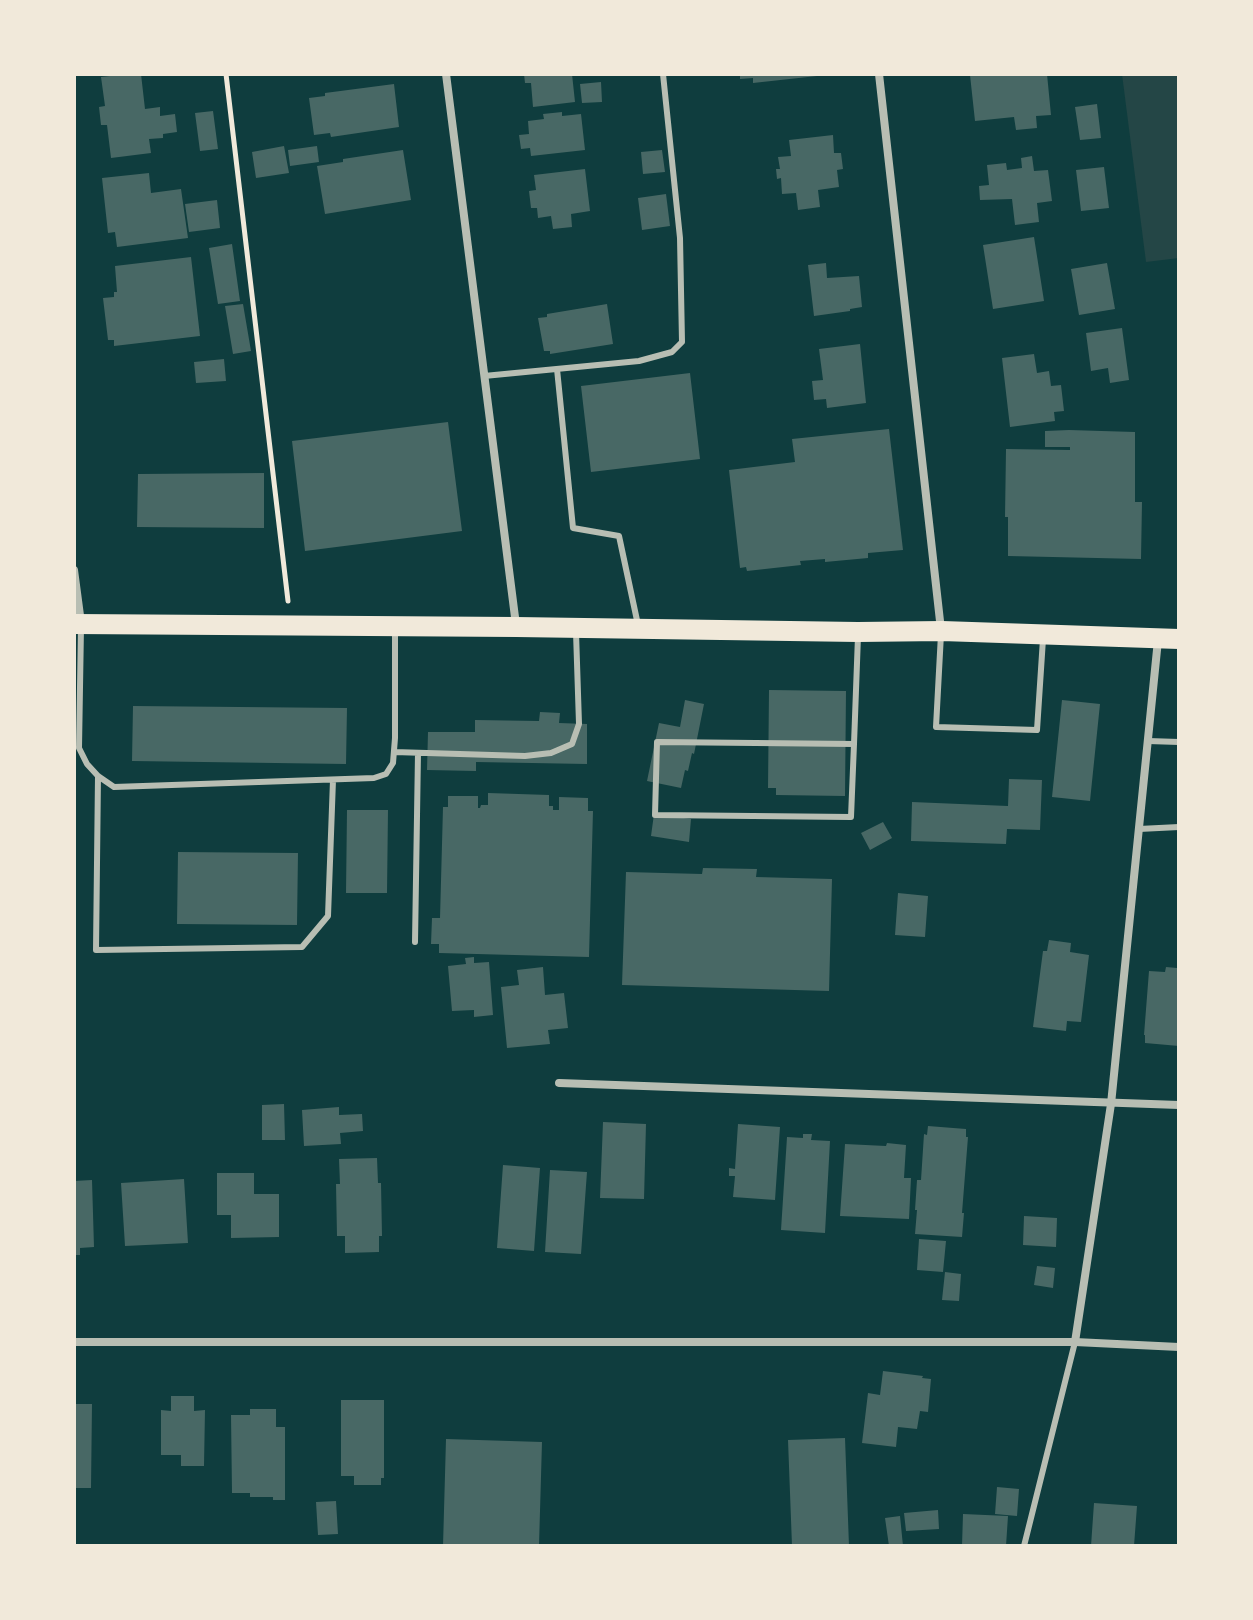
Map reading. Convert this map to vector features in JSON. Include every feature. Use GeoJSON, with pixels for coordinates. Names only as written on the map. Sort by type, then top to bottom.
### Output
{"type":"FeatureCollection","features":[{"type":"Feature","properties":{"kind":"main road"},"geometry":{"type":"LineString","coordinates":[[78,624],[942,631],[1179,639]]}},
{"type":"Feature","properties":{"kind":"street"},"geometry":{"type":"LineString","coordinates":[[446,74],[516,627]]}},
{"type":"Feature","properties":{"kind":"street"},"geometry":{"type":"LineString","coordinates":[[879,74],[942,631]]}},
{"type":"Feature","properties":{"kind":"street"},"geometry":{"type":"LineString","coordinates":[[74,570],[78,624]]}},
{"type":"Feature","properties":{"kind":"street"},"geometry":{"type":"LineString","coordinates":[[1075,1342],[1111,1104],[1158,638]]}},
{"type":"Feature","properties":{"kind":"street"},"geometry":{"type":"LineString","coordinates":[[559,1083],[1179,1105]]}},
{"type":"Feature","properties":{"kind":"street"},"geometry":{"type":"LineString","coordinates":[[74,1342],[1075,1342],[1179,1347]]}},
{"type":"Feature","properties":{"kind":"lane"},"geometry":{"type":"LineString","coordinates":[[484,376],[639,361],[672,352],[682,342],[680,238],[663,74]]}},
{"type":"Feature","properties":{"kind":"lane"},"geometry":{"type":"LineString","coordinates":[[557,369],[573,528],[619,536],[639,629]]}},
{"type":"Feature","properties":{"kind":"lane"},"geometry":{"type":"LineString","coordinates":[[78,624],[79,748],[87,764],[114,787],[333,780],[374,778],[386,774],[393,763],[395,738],[395,626]]}},
{"type":"Feature","properties":{"kind":"lane"},"geometry":{"type":"LineString","coordinates":[[394,752],[525,756],[551,753],[572,744],[579,724],[576,628]]}},
{"type":"Feature","properties":{"kind":"lane"},"geometry":{"type":"LineString","coordinates":[[942,631],[936,727],[1037,730],[1044,635]]}},
{"type":"Feature","properties":{"kind":"lane"},"geometry":{"type":"LineString","coordinates":[[854,744],[657,742],[655,815],[851,817],[854,744],[858,632]]}},
{"type":"Feature","properties":{"kind":"lane"},"geometry":{"type":"LineString","coordinates":[[1148,741],[1179,742]]}},
{"type":"Feature","properties":{"kind":"lane"},"geometry":{"type":"LineString","coordinates":[[415,942],[418,753]]}},
{"type":"Feature","properties":{"kind":"lane"},"geometry":{"type":"LineString","coordinates":[[98,776],[96,950],[302,947],[328,916],[333,780]]}},
{"type":"Feature","properties":{"kind":"lane"},"geometry":{"type":"LineString","coordinates":[[1139,829],[1179,827]]}},
{"type":"Feature","properties":{"kind":"lane"},"geometry":{"type":"LineString","coordinates":[[1024,1546],[1075,1342]]}},
{"type":"Feature","properties":{"kind":"path"},"geometry":{"type":"LineString","coordinates":[[226,74],[291,625]]}},
{"type":"Feature","properties":{"kind":"shaded area"},"geometry":{"type":"Polygon","coordinates":[[[1122,74],[1179,74],[1179,258],[1146,262],[1122,74]]]}},
{"type":"Feature","properties":{"kind":"building"},"geometry":{"type":"Polygon","coordinates":[[[141,74],[145,109],[160,107],[160,116],[175,114],[177,132],[163,134],[163,138],[149,139],[151,153],[111,158],[107,125],[101,125],[99,107],[105,106],[101,77],[141,74]]]}},
{"type":"Feature","properties":{"kind":"building"},"geometry":{"type":"Polygon","coordinates":[[[524,74],[572,74],[575,102],[533,107],[531,83],[525,83],[524,74]]]}},
{"type":"Feature","properties":{"kind":"building"},"geometry":{"type":"Polygon","coordinates":[[[740,74],[817,76],[753,83],[753,78],[740,79],[740,74]]]}},
{"type":"Feature","properties":{"kind":"building"},"geometry":{"type":"Polygon","coordinates":[[[1047,74],[1051,115],[1036,116],[1037,128],[1016,130],[1014,117],[975,121],[970,75],[1047,74]]]}},
{"type":"Feature","properties":{"kind":"building"},"geometry":{"type":"Polygon","coordinates":[[[601,82],[602,102],[582,103],[580,84],[601,82]]]}},
{"type":"Feature","properties":{"kind":"building"},"geometry":{"type":"Polygon","coordinates":[[[394,84],[399,127],[331,137],[330,133],[314,135],[309,98],[394,84]]]}},
{"type":"Feature","properties":{"kind":"building"},"geometry":{"type":"Polygon","coordinates":[[[1097,104],[1101,138],[1080,140],[1075,107],[1097,104]]]}},
{"type":"Feature","properties":{"kind":"building"},"geometry":{"type":"Polygon","coordinates":[[[213,111],[218,149],[200,151],[195,113],[213,111]]]}},
{"type":"Feature","properties":{"kind":"building"},"geometry":{"type":"Polygon","coordinates":[[[562,112],[562,116],[581,114],[585,150],[531,156],[530,148],[521,149],[519,135],[529,134],[528,121],[544,119],[543,114],[562,112]]]}},
{"type":"Feature","properties":{"kind":"building"},"geometry":{"type":"Polygon","coordinates":[[[833,135],[834,153],[841,153],[843,169],[837,170],[839,187],[818,190],[820,207],[798,210],[796,193],[782,194],[781,178],[777,179],[776,169],[780,169],[778,157],[791,156],[789,140],[833,135]]]}},
{"type":"Feature","properties":{"kind":"building"},"geometry":{"type":"Polygon","coordinates":[[[284,146],[289,173],[256,178],[252,152],[284,146]]]}},
{"type":"Feature","properties":{"kind":"building"},"geometry":{"type":"Polygon","coordinates":[[[317,146],[319,162],[290,166],[288,150],[317,146]]]}},
{"type":"Feature","properties":{"kind":"building"},"geometry":{"type":"Polygon","coordinates":[[[403,150],[411,200],[325,214],[317,166],[403,150]]]}},
{"type":"Feature","properties":{"kind":"building"},"geometry":{"type":"Polygon","coordinates":[[[662,150],[665,172],[643,174],[641,152],[662,150]]]}},
{"type":"Feature","properties":{"kind":"building"},"geometry":{"type":"Polygon","coordinates":[[[1032,156],[1034,171],[1048,170],[1052,201],[1037,203],[1039,222],[1015,225],[1012,199],[980,200],[979,186],[989,185],[987,165],[1006,163],[1007,170],[1022,168],[1021,158],[1032,156]]]}},
{"type":"Feature","properties":{"kind":"building"},"geometry":{"type":"Polygon","coordinates":[[[1104,167],[1109,208],[1081,211],[1076,170],[1104,167]]]}},
{"type":"Feature","properties":{"kind":"building"},"geometry":{"type":"Polygon","coordinates":[[[585,169],[590,211],[571,214],[572,227],[553,229],[551,216],[538,218],[537,208],[531,208],[529,191],[536,190],[534,175],[585,169]]]}},
{"type":"Feature","properties":{"kind":"building"},"geometry":{"type":"Polygon","coordinates":[[[149,173],[151,193],[181,189],[188,238],[117,247],[115,232],[108,233],[102,178],[149,173]]]}},
{"type":"Feature","properties":{"kind":"building"},"geometry":{"type":"Polygon","coordinates":[[[666,194],[670,226],[642,230],[638,198],[666,194]]]}},
{"type":"Feature","properties":{"kind":"building"},"geometry":{"type":"Polygon","coordinates":[[[217,200],[220,228],[189,232],[185,204],[217,200]]]}},
{"type":"Feature","properties":{"kind":"building"},"geometry":{"type":"Polygon","coordinates":[[[1034,237],[1044,301],[993,309],[983,245],[1034,237]]]}},
{"type":"Feature","properties":{"kind":"building"},"geometry":{"type":"Polygon","coordinates":[[[232,244],[240,301],[218,304],[209,248],[232,244]]]}},
{"type":"Feature","properties":{"kind":"building"},"geometry":{"type":"Polygon","coordinates":[[[191,257],[200,336],[114,346],[114,340],[108,340],[103,298],[114,297],[114,292],[117,292],[115,266],[191,257]]]}},
{"type":"Feature","properties":{"kind":"building"},"geometry":{"type":"Polygon","coordinates":[[[826,263],[827,278],[859,276],[862,307],[814,316],[808,265],[826,263]]]}},
{"type":"Feature","properties":{"kind":"building"},"geometry":{"type":"Polygon","coordinates":[[[1107,263],[1115,309],[1079,315],[1071,269],[1107,263]]]}},
{"type":"Feature","properties":{"kind":"building"},"geometry":{"type":"Polygon","coordinates":[[[243,304],[251,351],[233,354],[225,306],[243,304]]]}},
{"type":"Feature","properties":{"kind":"building"},"geometry":{"type":"Polygon","coordinates":[[[607,304],[613,344],[550,354],[550,351],[544,351],[538,318],[607,304]]]}},
{"type":"Feature","properties":{"kind":"building"},"geometry":{"type":"Polygon","coordinates":[[[1122,328],[1129,380],[1110,383],[1108,368],[1091,371],[1086,333],[1122,328]]]}},
{"type":"Feature","properties":{"kind":"building"},"geometry":{"type":"Polygon","coordinates":[[[860,344],[866,403],[827,408],[826,399],[814,400],[812,381],[823,380],[819,349],[860,344]]]}},
{"type":"Feature","properties":{"kind":"building"},"geometry":{"type":"Polygon","coordinates":[[[1034,354],[1037,373],[1049,371],[1051,386],[1061,385],[1064,411],[1054,412],[1055,421],[1010,427],[1002,358],[1034,354]]]}},
{"type":"Feature","properties":{"kind":"building"},"geometry":{"type":"Polygon","coordinates":[[[224,359],[226,381],[196,383],[194,362],[224,359]]]}},
{"type":"Feature","properties":{"kind":"building"},"geometry":{"type":"Polygon","coordinates":[[[690,373],[700,459],[591,472],[581,386],[690,373]]]}},
{"type":"Feature","properties":{"kind":"building"},"geometry":{"type":"Polygon","coordinates":[[[448,422],[462,531],[305,551],[292,441],[448,422]]]}},
{"type":"Feature","properties":{"kind":"building"},"geometry":{"type":"Polygon","coordinates":[[[889,429],[903,550],[868,553],[868,558],[800,561],[801,565],[747,571],[746,567],[740,568],[729,470],[795,462],[792,439],[889,429]]]}},
{"type":"Feature","properties":{"kind":"building"},"geometry":{"type":"Polygon","coordinates":[[[1045,431],[1135,432],[1135,502],[1142,502],[1141,559],[1008,556],[1006,449],[1070,450],[1070,447],[1045,447],[1045,431]]]}},
{"type":"Feature","properties":{"kind":"building"},"geometry":{"type":"Polygon","coordinates":[[[264,473],[264,528],[137,527],[138,474],[264,473]]]}},
{"type":"Feature","properties":{"kind":"building"},"geometry":{"type":"Polygon","coordinates":[[[769,690],[846,691],[845,796],[776,795],[776,788],[768,788],[769,690]]]}},
{"type":"Feature","properties":{"kind":"building"},"geometry":{"type":"Polygon","coordinates":[[[685,700],[704,704],[694,754],[688,771],[685,770],[681,788],[647,781],[659,723],[680,727],[685,700]]]}},
{"type":"Feature","properties":{"kind":"building"},"geometry":{"type":"Polygon","coordinates":[[[1062,700],[1100,704],[1090,801],[1052,797],[1062,700]]]}},
{"type":"Feature","properties":{"kind":"building"},"geometry":{"type":"Polygon","coordinates":[[[133,706],[347,708],[346,764],[132,761],[133,706]]]}},
{"type":"Feature","properties":{"kind":"building"},"geometry":{"type":"Polygon","coordinates":[[[540,712],[560,713],[559,723],[587,724],[587,764],[476,762],[476,771],[427,770],[428,732],[475,732],[475,720],[539,721],[540,712]]]}},
{"type":"Feature","properties":{"kind":"building"},"geometry":{"type":"Polygon","coordinates":[[[1009,779],[1042,780],[1040,830],[1007,829],[1006,844],[911,841],[912,802],[1008,806],[1009,779]]]}},
{"type":"Feature","properties":{"kind":"building"},"geometry":{"type":"Polygon","coordinates":[[[488,793],[549,795],[549,806],[553,806],[553,810],[559,810],[559,797],[588,798],[588,811],[593,811],[589,957],[439,953],[439,944],[431,944],[432,918],[440,918],[443,807],[448,807],[448,796],[478,796],[480,808],[481,805],[488,805],[488,793]]]}},
{"type":"Feature","properties":{"kind":"building"},"geometry":{"type":"Polygon","coordinates":[[[347,810],[388,810],[387,893],[346,893],[347,810]]]}},
{"type":"Feature","properties":{"kind":"building"},"geometry":{"type":"Polygon","coordinates":[[[654,814],[691,819],[689,842],[651,836],[654,814]]]}},
{"type":"Feature","properties":{"kind":"building"},"geometry":{"type":"Polygon","coordinates":[[[883,822],[892,838],[870,850],[861,833],[883,822]]]}},
{"type":"Feature","properties":{"kind":"building"},"geometry":{"type":"Polygon","coordinates":[[[178,852],[298,853],[297,925],[177,924],[178,852]]]}},
{"type":"Feature","properties":{"kind":"building"},"geometry":{"type":"Polygon","coordinates":[[[703,868],[757,869],[756,877],[832,879],[829,991],[622,985],[626,872],[702,874],[703,868]]]}},
{"type":"Feature","properties":{"kind":"building"},"geometry":{"type":"Polygon","coordinates":[[[898,893],[928,896],[925,937],[895,935],[898,893]]]}},
{"type":"Feature","properties":{"kind":"building"},"geometry":{"type":"Polygon","coordinates":[[[1049,940],[1071,943],[1070,952],[1089,955],[1081,1022],[1067,1021],[1066,1031],[1033,1027],[1043,951],[1047,951],[1049,940]]]}},
{"type":"Feature","properties":{"kind":"building"},"geometry":{"type":"Polygon","coordinates":[[[474,957],[474,963],[489,962],[493,1015],[474,1017],[474,1010],[452,1011],[448,966],[466,964],[465,958],[474,957]]]}},
{"type":"Feature","properties":{"kind":"building"},"geometry":{"type":"Polygon","coordinates":[[[543,967],[545,995],[564,993],[568,1028],[548,1030],[550,1044],[507,1048],[501,987],[519,985],[517,970],[543,967]]]}},
{"type":"Feature","properties":{"kind":"building"},"geometry":{"type":"Polygon","coordinates":[[[1166,967],[1177,968],[1179,974],[1179,1046],[1145,1043],[1149,971],[1165,972],[1166,967]]]}},
{"type":"Feature","properties":{"kind":"building"},"geometry":{"type":"Polygon","coordinates":[[[284,1104],[285,1140],[262,1140],[262,1105],[284,1104]]]}},
{"type":"Feature","properties":{"kind":"building"},"geometry":{"type":"Polygon","coordinates":[[[339,1107],[339,1115],[362,1114],[363,1131],[340,1133],[341,1144],[304,1146],[302,1110],[339,1107]]]}},
{"type":"Feature","properties":{"kind":"building"},"geometry":{"type":"Polygon","coordinates":[[[603,1122],[646,1124],[644,1199],[600,1198],[603,1122]]]}},
{"type":"Feature","properties":{"kind":"building"},"geometry":{"type":"Polygon","coordinates":[[[738,1124],[780,1127],[775,1200],[733,1197],[735,1176],[729,1176],[729,1168],[735,1169],[738,1124]]]}},
{"type":"Feature","properties":{"kind":"building"},"geometry":{"type":"Polygon","coordinates":[[[928,1126],[966,1129],[962,1237],[915,1234],[917,1180],[921,1180],[924,1134],[927,1135],[928,1126]]]}},
{"type":"Feature","properties":{"kind":"building"},"geometry":{"type":"Polygon","coordinates":[[[803,1134],[812,1134],[811,1140],[830,1141],[825,1233],[781,1230],[787,1137],[803,1138],[803,1134]]]}},
{"type":"Feature","properties":{"kind":"building"},"geometry":{"type":"Polygon","coordinates":[[[887,1143],[906,1145],[904,1178],[911,1178],[909,1219],[840,1216],[845,1144],[886,1146],[887,1143]]]}},
{"type":"Feature","properties":{"kind":"building"},"geometry":{"type":"Polygon","coordinates":[[[377,1158],[378,1183],[381,1183],[382,1236],[379,1236],[379,1252],[345,1253],[345,1236],[337,1236],[339,1159],[377,1158]]]}},
{"type":"Feature","properties":{"kind":"building"},"geometry":{"type":"Polygon","coordinates":[[[503,1165],[540,1168],[534,1251],[497,1248],[503,1165]]]}},
{"type":"Feature","properties":{"kind":"building"},"geometry":{"type":"Polygon","coordinates":[[[550,1170],[587,1172],[581,1254],[545,1252],[550,1170]]]}},
{"type":"Feature","properties":{"kind":"building"},"geometry":{"type":"Polygon","coordinates":[[[217,1173],[254,1173],[254,1194],[279,1194],[279,1237],[231,1238],[231,1215],[217,1215],[217,1173]]]}},
{"type":"Feature","properties":{"kind":"building"},"geometry":{"type":"Polygon","coordinates":[[[184,1179],[188,1243],[125,1246],[121,1183],[184,1179]]]}},
{"type":"Feature","properties":{"kind":"building"},"geometry":{"type":"Polygon","coordinates":[[[92,1180],[94,1247],[80,1248],[80,1255],[74,1255],[74,1181],[92,1180]]]}},
{"type":"Feature","properties":{"kind":"building"},"geometry":{"type":"Polygon","coordinates":[[[1024,1216],[1057,1218],[1056,1247],[1023,1245],[1024,1216]]]}},
{"type":"Feature","properties":{"kind":"building"},"geometry":{"type":"Polygon","coordinates":[[[919,1239],[946,1241],[943,1272],[917,1270],[919,1239]]]}},
{"type":"Feature","properties":{"kind":"building"},"geometry":{"type":"Polygon","coordinates":[[[1037,1266],[1055,1268],[1053,1288],[1034,1285],[1037,1266]]]}},
{"type":"Feature","properties":{"kind":"building"},"geometry":{"type":"Polygon","coordinates":[[[945,1272],[961,1274],[959,1301],[942,1300],[945,1272]]]}},
{"type":"Feature","properties":{"kind":"building"},"geometry":{"type":"Polygon","coordinates":[[[883,1371],[931,1379],[928,1412],[920,1411],[917,1429],[898,1427],[896,1447],[862,1443],[868,1393],[880,1395],[883,1371]]]}},
{"type":"Feature","properties":{"kind":"building"},"geometry":{"type":"Polygon","coordinates":[[[171,1396],[194,1396],[194,1411],[205,1410],[204,1466],[181,1466],[181,1455],[161,1455],[161,1410],[171,1411],[171,1396]]]}},
{"type":"Feature","properties":{"kind":"building"},"geometry":{"type":"Polygon","coordinates":[[[341,1400],[384,1400],[384,1478],[381,1478],[381,1485],[354,1485],[354,1476],[341,1476],[341,1400]]]}},
{"type":"Feature","properties":{"kind":"building"},"geometry":{"type":"Polygon","coordinates":[[[74,1404],[92,1404],[91,1488],[74,1488],[74,1404]]]}},
{"type":"Feature","properties":{"kind":"building"},"geometry":{"type":"Polygon","coordinates":[[[250,1409],[276,1409],[276,1427],[285,1427],[285,1500],[232,1493],[231,1415],[250,1415],[250,1409]]]}},
{"type":"Feature","properties":{"kind":"building"},"geometry":{"type":"Polygon","coordinates":[[[845,1438],[849,1546],[792,1546],[788,1440],[845,1438]]]}},
{"type":"Feature","properties":{"kind":"building"},"geometry":{"type":"Polygon","coordinates":[[[446,1439],[542,1442],[539,1546],[443,1546],[446,1439]]]}},
{"type":"Feature","properties":{"kind":"building"},"geometry":{"type":"Polygon","coordinates":[[[997,1487],[1019,1489],[1017,1516],[995,1514],[997,1487]]]}},
{"type":"Feature","properties":{"kind":"building"},"geometry":{"type":"Polygon","coordinates":[[[336,1501],[338,1534],[318,1535],[316,1502],[336,1501]]]}},
{"type":"Feature","properties":{"kind":"building"},"geometry":{"type":"Polygon","coordinates":[[[1094,1503],[1137,1506],[1134,1546],[1091,1546],[1094,1503]]]}},
{"type":"Feature","properties":{"kind":"building"},"geometry":{"type":"Polygon","coordinates":[[[938,1510],[939,1529],[906,1531],[904,1513],[938,1510]]]}},
{"type":"Feature","properties":{"kind":"building"},"geometry":{"type":"Polygon","coordinates":[[[963,1514],[1008,1516],[1006,1546],[962,1546],[963,1514]]]}},
{"type":"Feature","properties":{"kind":"building"},"geometry":{"type":"Polygon","coordinates":[[[900,1516],[903,1546],[889,1546],[885,1518],[900,1516]]]}}]}
